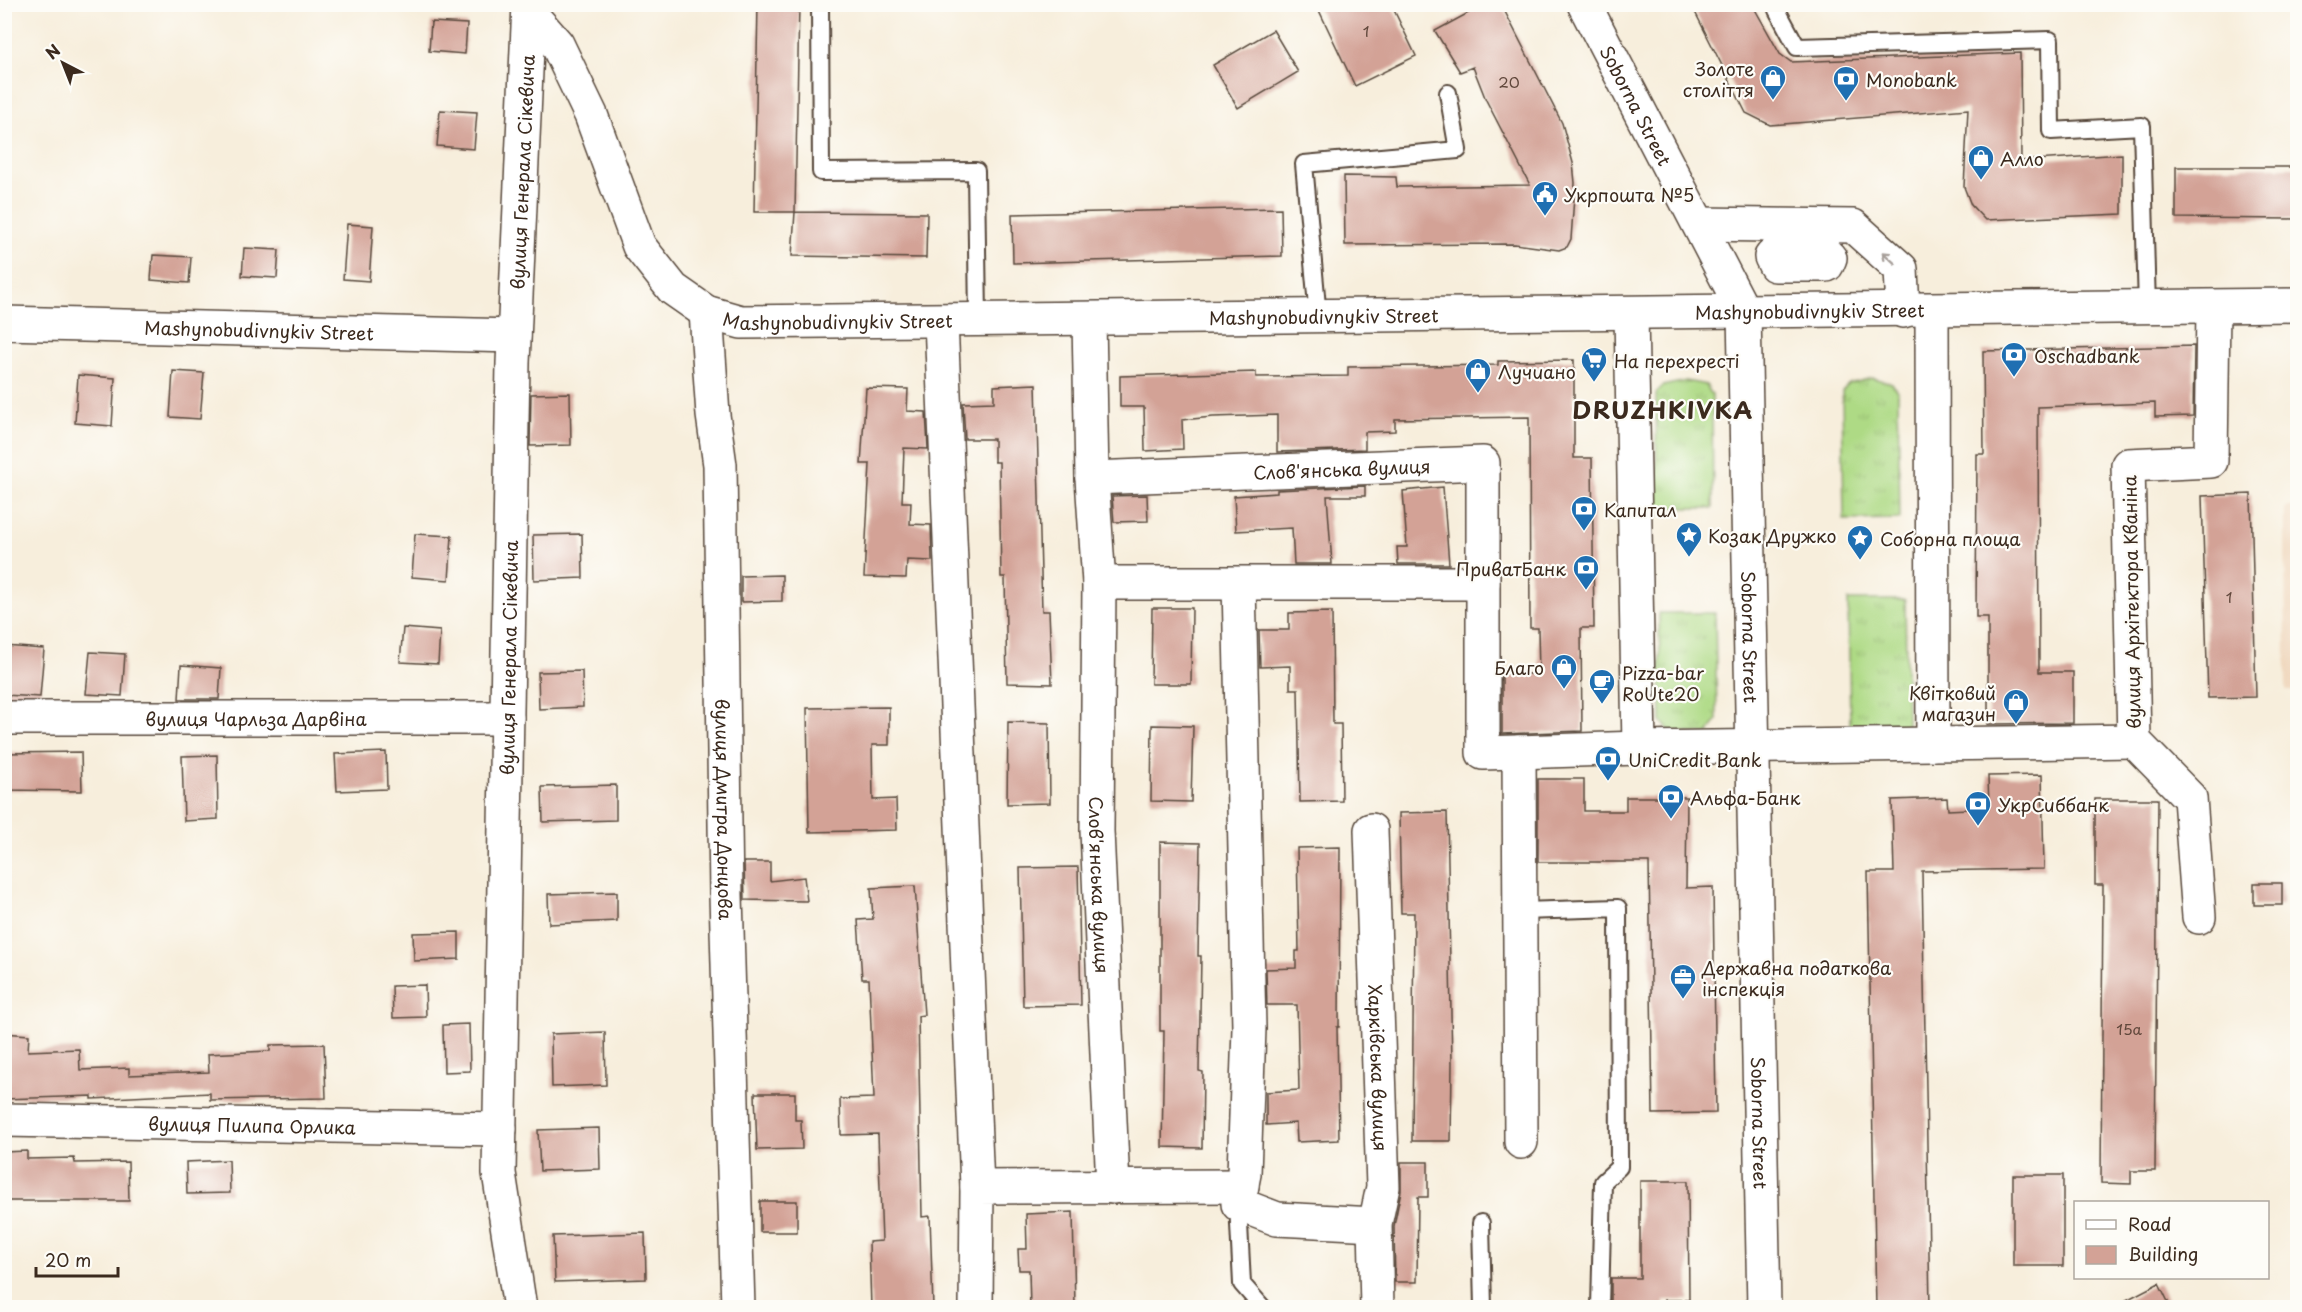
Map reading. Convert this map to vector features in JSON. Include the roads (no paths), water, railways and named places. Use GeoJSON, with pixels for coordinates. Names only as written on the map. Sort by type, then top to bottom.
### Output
{"type":"FeatureCollection","features":[{"type":"Feature","properties":{"kind":"street","name":"Soborna Street"},"geometry":{"type":"LineString","coordinates":[[1584,4],[1744,312],[1764,1308]]}},
{"type":"Feature","properties":{"kind":"street","name":"Mashynobudivnykiv Street"},"geometry":{"type":"LineString","coordinates":[[529,8],[557,44],[591,115],[639,246],[673,289],[706,312],[741,322],[1917,311],[2298,305]]}},
{"type":"Feature","properties":{"kind":"street","name":"вулиця Генерала Сікевича"},"geometry":{"type":"LineString","coordinates":[[520,1308],[499,1173],[514,336],[529,8]]}},
{"type":"Feature","properties":{"kind":"street"},"geometry":{"type":"LineString","coordinates":[[1699,224],[1853,226],[1901,269],[1917,311],[1933,744]]}},
{"type":"Feature","properties":{"kind":"street","name":"вулиця Архітектора Кваніна"},"geometry":{"type":"LineString","coordinates":[[2199,917],[2190,798],[2134,741],[2127,465],[2211,460],[2213,307]]}},
{"type":"Feature","properties":{"kind":"street","name":"вулиця Дмитра Донцова"},"geometry":{"type":"LineString","coordinates":[[706,312],[713,414],[720,465],[726,895],[738,1308]]}},
{"type":"Feature","properties":{"kind":"street"},"geometry":{"type":"LineString","coordinates":[[1631,313],[1639,748]]}},
{"type":"Feature","properties":{"kind":"street","name":"Слов'янська вулиця"},"geometry":{"type":"LineString","coordinates":[[1089,320],[1092,478],[1099,583],[1097,831],[1113,1186]]}},
{"type":"Feature","properties":{"kind":"street"},"geometry":{"type":"LineString","coordinates":[[941,321],[977,1187],[976,1308]]}},
{"type":"Feature","properties":{"kind":"street","name":"Mashynobudivnykiv Street"},"geometry":{"type":"LineString","coordinates":[[4,323],[514,336]]}},
{"type":"Feature","properties":{"kind":"street","name":"Слов'янська вулиця"},"geometry":{"type":"LineString","coordinates":[[1092,478],[1483,463],[1483,583]]}},
{"type":"Feature","properties":{"kind":"street"},"geometry":{"type":"LineString","coordinates":[[1099,583],[1483,583],[1484,753],[1639,748],[2134,741]]}},
{"type":"Feature","properties":{"kind":"street"},"geometry":{"type":"LineString","coordinates":[[1239,584],[1249,1028],[1240,1195]]}},
{"type":"Feature","properties":{"kind":"street","name":"вулиця Чарльза Дарвіна"},"geometry":{"type":"LineString","coordinates":[[4,718],[507,718]]}},
{"type":"Feature","properties":{"kind":"street"},"geometry":{"type":"LineString","coordinates":[[1511,752],[1522,911],[1521,1142]]}},
{"type":"Feature","properties":{"kind":"street","name":"Харківська вулиця"},"geometry":{"type":"LineString","coordinates":[[1371,830],[1383,1187],[1375,1224],[1377,1308]]}},
{"type":"Feature","properties":{"kind":"street","name":"вулиця Пилипа Орлика"},"geometry":{"type":"LineString","coordinates":[[4,1120],[500,1129]]}},
{"type":"Feature","properties":{"kind":"street"},"geometry":{"type":"LineString","coordinates":[[977,1187],[1113,1186],[1240,1195],[1277,1219],[1375,1224]]}},
{"type":"Feature","properties":{"kind":"lane"},"geometry":{"type":"LineString","coordinates":[[820,4],[821,172],[976,171],[978,321]]}},
{"type":"Feature","properties":{"kind":"lane"},"geometry":{"type":"LineString","coordinates":[[1777,10],[1797,46],[2049,40],[2050,132],[2142,126],[2146,308]]}},
{"type":"Feature","properties":{"kind":"lane"},"geometry":{"type":"LineString","coordinates":[[1318,317],[1304,164],[1458,150],[1448,93]]}},
{"type":"Feature","properties":{"kind":"lane"},"geometry":{"type":"LineString","coordinates":[[1522,911],[1618,908],[1619,1167],[1603,1182],[1600,1308]]}},
{"type":"Feature","properties":{"kind":"lane"},"geometry":{"type":"LineString","coordinates":[[1240,1195],[1242,1284],[1263,1308]]}},
{"type":"Feature","properties":{"kind":"lane"},"geometry":{"type":"LineString","coordinates":[[1481,1223],[1483,1308]]}},
{"type":"Feature","properties":{"kind":"place","name":"Золоте століття"},"geometry":{"type":"Point","coordinates":[1773,101]}},
{"type":"Feature","properties":{"kind":"place","name":"Monobank"},"geometry":{"type":"Point","coordinates":[1846,102]}},
{"type":"Feature","properties":{"kind":"place","name":"Алло"},"geometry":{"type":"Point","coordinates":[1981,181]}},
{"type":"Feature","properties":{"kind":"place","name":"Укрпошта №5"},"geometry":{"type":"Point","coordinates":[1545,217]}},
{"type":"Feature","properties":{"kind":"place","name":"Oschadbank"},"geometry":{"type":"Point","coordinates":[2014,378]}},
{"type":"Feature","properties":{"kind":"place","name":"На перехресті"},"geometry":{"type":"Point","coordinates":[1594,383]}},
{"type":"Feature","properties":{"kind":"place","name":"Лучиано"},"geometry":{"type":"Point","coordinates":[1478,394]}},
{"type":"Feature","properties":{"kind":"place","name":"Капитал"},"geometry":{"type":"Point","coordinates":[1584,532]}},
{"type":"Feature","properties":{"kind":"place","name":"Козак Дружко"},"geometry":{"type":"Point","coordinates":[1689,558]}},
{"type":"Feature","properties":{"kind":"place","name":"Соборна площа"},"geometry":{"type":"Point","coordinates":[1860,561]}},
{"type":"Feature","properties":{"kind":"place","name":"ПриватБанк"},"geometry":{"type":"Point","coordinates":[1586,591]}},
{"type":"Feature","properties":{"kind":"place","name":"Благо"},"geometry":{"type":"Point","coordinates":[1564,690]}},
{"type":"Feature","properties":{"kind":"place","name":"Pizza-bar RoUte20"},"geometry":{"type":"Point","coordinates":[1602,705]}},
{"type":"Feature","properties":{"kind":"place","name":"Квітковий магазин"},"geometry":{"type":"Point","coordinates":[2016,725]}},
{"type":"Feature","properties":{"kind":"place","name":"UniCredit Bank"},"geometry":{"type":"Point","coordinates":[1608,782]}},
{"type":"Feature","properties":{"kind":"place","name":"Альфа-Банк"},"geometry":{"type":"Point","coordinates":[1671,820]}},
{"type":"Feature","properties":{"kind":"place","name":"УкрСиббанк"},"geometry":{"type":"Point","coordinates":[1978,827]}},
{"type":"Feature","properties":{"kind":"place","name":"Державна податкова інспекція"},"geometry":{"type":"Point","coordinates":[1683,1000]}},
{"type":"Feature","properties":{"kind":"district","name":"DRUZHKIVKA"},"geometry":{"type":"Point","coordinates":[1663,409]}}]}
